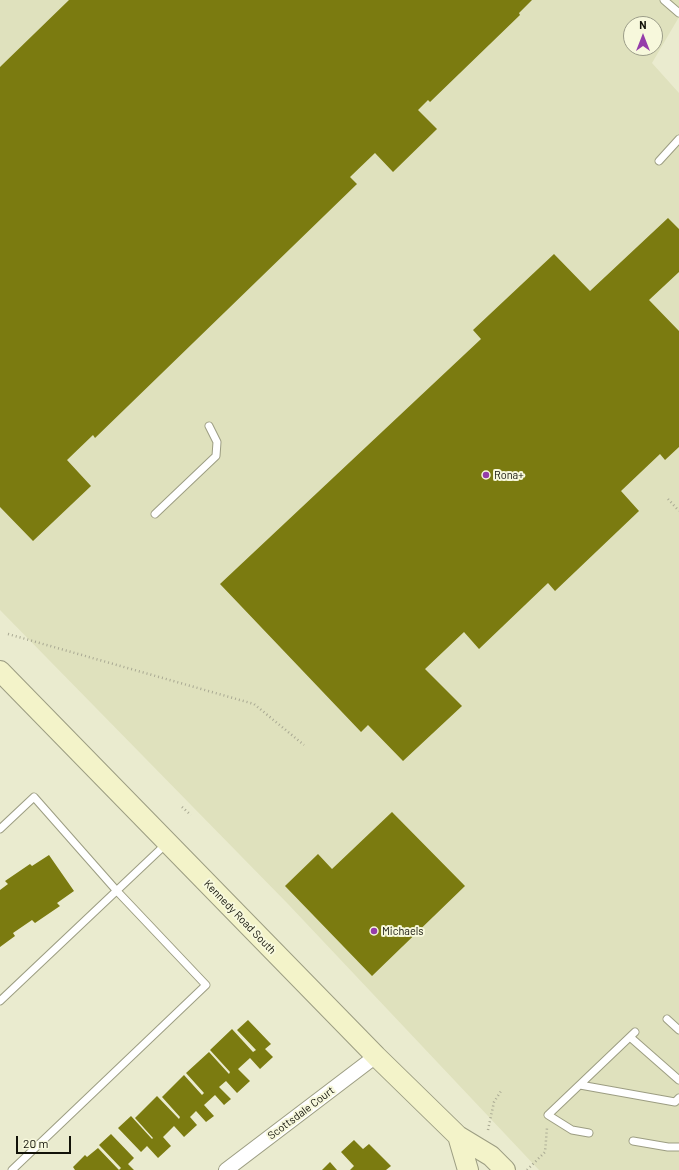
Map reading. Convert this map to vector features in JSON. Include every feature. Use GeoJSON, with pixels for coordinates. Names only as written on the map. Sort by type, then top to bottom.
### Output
{"type":"FeatureCollection","features":[{"type":"Feature","properties":{"kind":"main road","name":"Kennedy Road South"},"geometry":{"type":"LineString","coordinates":[[0,671],[376,1056],[458,1136],[468,1170]]}},
{"type":"Feature","properties":{"kind":"main road"},"geometry":{"type":"LineString","coordinates":[[458,1136],[491,1156],[505,1170]]}},
{"type":"Feature","properties":{"kind":"street","name":"Scottsdale Court"},"geometry":{"type":"LineString","coordinates":[[226,1170],[376,1056]]}},
{"type":"Feature","properties":{"kind":"lane"},"geometry":{"type":"LineString","coordinates":[[664,0],[679,14]]}},
{"type":"Feature","properties":{"kind":"lane"},"geometry":{"type":"LineString","coordinates":[[659,161],[679,140]]}},
{"type":"Feature","properties":{"kind":"lane"},"geometry":{"type":"LineString","coordinates":[[156,514],[216,456],[217,442],[209,426]]}},
{"type":"Feature","properties":{"kind":"lane"},"geometry":{"type":"LineString","coordinates":[[0,828],[34,797],[116,890],[206,985],[12,1170]]}},
{"type":"Feature","properties":{"kind":"lane"},"geometry":{"type":"LineString","coordinates":[[0,1001],[52,954],[116,890],[168,842]]}},
{"type":"Feature","properties":{"kind":"lane"},"geometry":{"type":"LineString","coordinates":[[667,1019],[679,1030]]}},
{"type":"Feature","properties":{"kind":"lane"},"geometry":{"type":"LineString","coordinates":[[589,1133],[572,1130],[548,1115],[635,1032]]}},
{"type":"Feature","properties":{"kind":"lane"},"geometry":{"type":"LineString","coordinates":[[630,1038],[679,1080]]}},
{"type":"Feature","properties":{"kind":"lane"},"geometry":{"type":"LineString","coordinates":[[580,1085],[675,1102],[679,1098]]}},
{"type":"Feature","properties":{"kind":"lane"},"geometry":{"type":"LineString","coordinates":[[633,1141],[668,1147],[679,1147]]}},
{"type":"Feature","properties":{"kind":"path"},"geometry":{"type":"LineString","coordinates":[[668,499],[679,511]]}},
{"type":"Feature","properties":{"kind":"path"},"geometry":{"type":"LineString","coordinates":[[8,634],[254,704],[304,746]]}},
{"type":"Feature","properties":{"kind":"path"},"geometry":{"type":"LineString","coordinates":[[182,807],[191,815]]}},
{"type":"Feature","properties":{"kind":"path"},"geometry":{"type":"LineString","coordinates":[[488,1130],[494,1102],[501,1091]]}},
{"type":"Feature","properties":{"kind":"path"},"geometry":{"type":"LineString","coordinates":[[527,1170],[545,1152],[548,1115]]}},
{"type":"Feature","properties":{"kind":"shaded area"},"geometry":{"type":"Polygon","coordinates":[[[0,0],[679,0],[679,17],[663,44],[663,16],[623,16],[623,56],[656,56],[652,63],[679,93],[679,1170],[539,1170],[288,904],[0,610],[0,0]]]}},
{"type":"Feature","properties":{"kind":"building"},"geometry":{"type":"Polygon","coordinates":[[[69,0],[532,0],[519,13],[520,15],[430,102],[428,100],[418,110],[437,129],[393,172],[375,153],[350,177],[357,184],[95,438],[93,435],[67,460],[91,486],[33,541],[0,507],[0,67],[69,0]]]}},
{"type":"Feature","properties":{"kind":"building","name":"Rona+"},"geometry":{"type":"Polygon","coordinates":[[[668,218],[679,229],[679,272],[649,300],[679,331],[679,447],[665,460],[660,454],[621,491],[639,511],[555,591],[548,583],[479,649],[464,632],[425,669],[462,706],[403,761],[368,725],[361,732],[220,584],[481,339],[473,330],[554,254],[590,291],[668,218]]]}},
{"type":"Feature","properties":{"kind":"building","name":"Michaels"},"geometry":{"type":"Polygon","coordinates":[[[392,812],[465,886],[372,976],[285,886],[318,854],[332,869],[392,812]]]}},
{"type":"Feature","properties":{"kind":"building"},"geometry":{"type":"Polygon","coordinates":[[[49,855],[74,891],[57,903],[60,906],[35,923],[32,920],[13,933],[15,936],[0,947],[0,890],[8,884],[5,881],[30,864],[32,866],[49,855]]]}},
{"type":"Feature","properties":{"kind":"building"},"geometry":{"type":"Polygon","coordinates":[[[248,1020],[271,1044],[265,1049],[273,1057],[260,1069],[250,1058],[238,1069],[250,1081],[237,1093],[226,1081],[219,1087],[231,1099],[224,1105],[215,1095],[204,1105],[214,1116],[206,1122],[196,1111],[190,1117],[197,1125],[184,1137],[174,1126],[163,1137],[171,1146],[158,1158],[147,1146],[141,1152],[118,1128],[131,1116],[152,1139],[153,1138],[135,1118],[157,1096],[179,1119],[180,1117],[162,1097],[184,1075],[202,1095],[204,1093],[186,1073],[209,1052],[229,1074],[230,1072],[210,1050],[232,1029],[253,1052],[256,1050],[237,1030],[248,1020]]]}},
{"type":"Feature","properties":{"kind":"building"},"geometry":{"type":"Polygon","coordinates":[[[111,1134],[134,1158],[128,1164],[134,1170],[119,1170],[121,1168],[99,1145],[111,1134]]]}},
{"type":"Feature","properties":{"kind":"building"},"geometry":{"type":"Polygon","coordinates":[[[354,1140],[363,1149],[369,1144],[391,1166],[386,1170],[350,1170],[354,1166],[341,1152],[354,1140]]]}},
{"type":"Feature","properties":{"kind":"building"},"geometry":{"type":"Polygon","coordinates":[[[98,1148],[119,1170],[75,1170],[73,1167],[85,1155],[87,1157],[98,1148]]]}},
{"type":"Feature","properties":{"kind":"building"},"geometry":{"type":"Polygon","coordinates":[[[330,1162],[337,1170],[322,1170],[330,1162]]]}},
{"type":"Feature","properties":{"kind":"place","name":"Rona+"},"geometry":{"type":"Point","coordinates":[486,475]}},
{"type":"Feature","properties":{"kind":"place","name":"Michaels"},"geometry":{"type":"Point","coordinates":[374,931]}}]}
